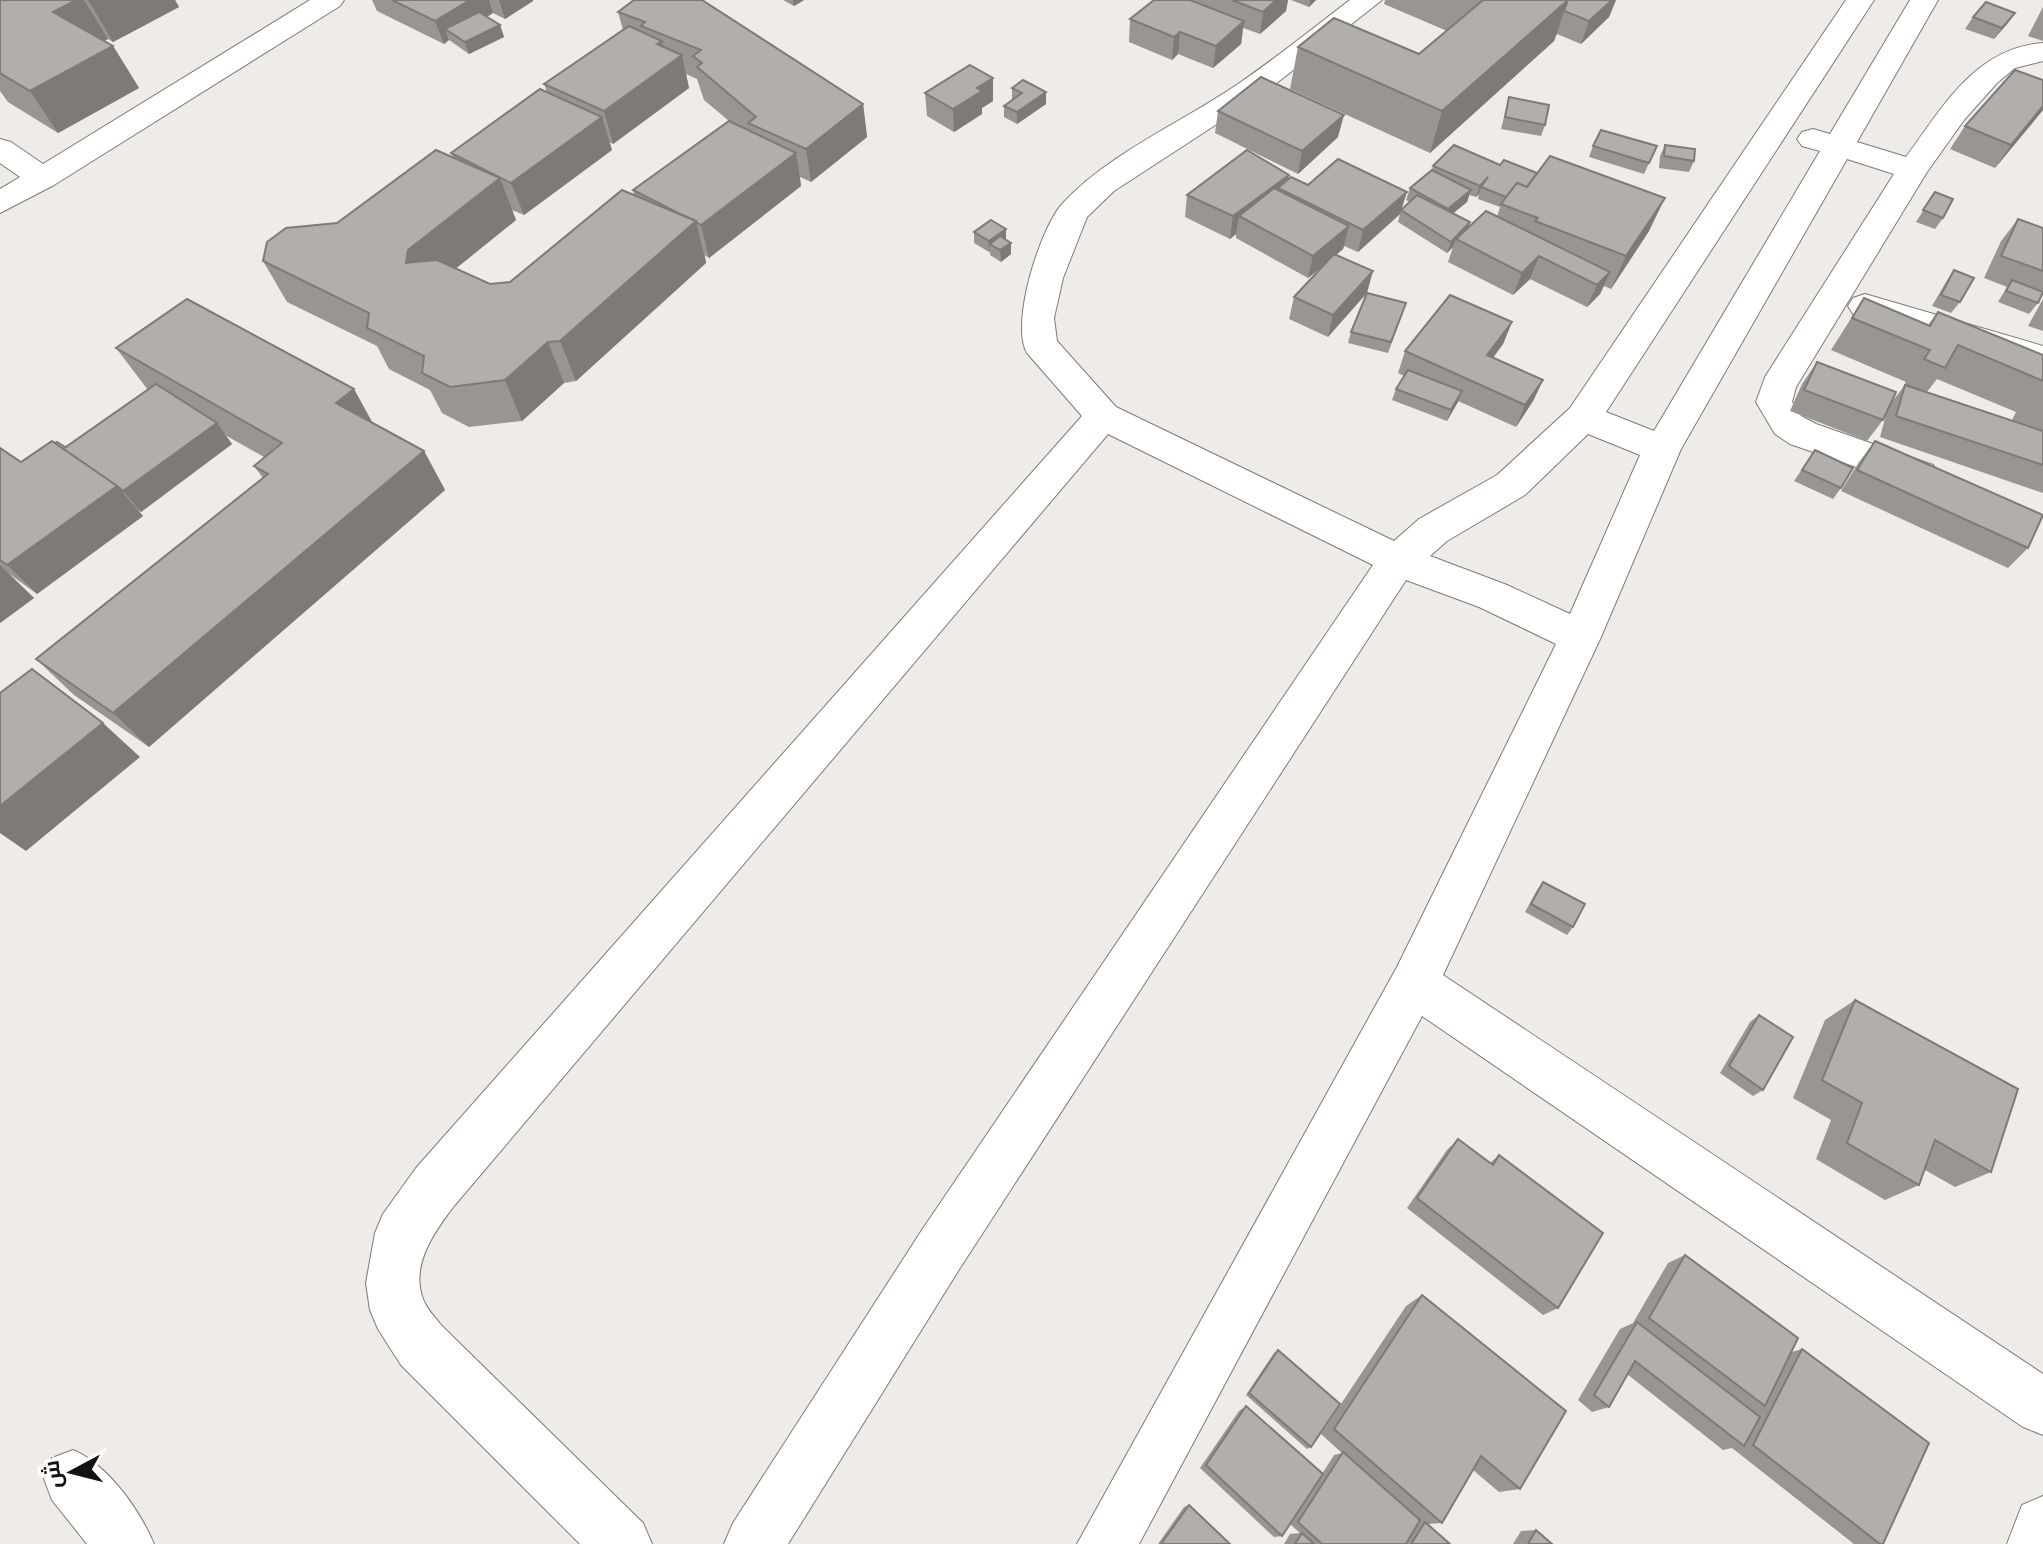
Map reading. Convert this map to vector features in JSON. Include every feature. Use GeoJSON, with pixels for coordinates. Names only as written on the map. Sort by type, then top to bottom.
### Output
{"type":"FeatureCollection","features":[{"type":"Feature","properties":{"kind":"street"},"geometry":{"type":"LineString","coordinates":[[0,203],[330,0]]}},
{"type":"Feature","properties":{"kind":"street"},"geometry":{"type":"LineString","coordinates":[[1368,0],[1249,90],[1103,184],[1072,213],[1046,278],[1037,318],[1040,344],[1103,416],[1398,560],[1493,596],[1580,637]]}},
{"type":"Feature","properties":{"kind":"street"},"geometry":{"type":"LineString","coordinates":[[754,1544],[941,1249],[1398,560],[1433,530],[1511,485],[1583,417],[1860,0]]}},
{"type":"Feature","properties":{"kind":"street"},"geometry":{"type":"LineString","coordinates":[[1107,1544],[1414,983],[1580,637],[1662,449],[1924,0]]}},
{"type":"Feature","properties":{"kind":"street"},"geometry":{"type":"LineString","coordinates":[[1949,485],[1824,442],[1788,425],[1776,409],[1774,395],[1913,169],[2001,80],[2014,55],[2043,52]]}},
{"type":"Feature","properties":{"kind":"street"},"geometry":{"type":"LineString","coordinates":[[1776,127],[1913,169]]}},
{"type":"Feature","properties":{"kind":"street"},"geometry":{"type":"LineString","coordinates":[[0,149],[43,178]]}},
{"type":"Feature","properties":{"kind":"street"},"geometry":{"type":"LineString","coordinates":[[1833,298],[2043,358]]}},
{"type":"Feature","properties":{"kind":"street"},"geometry":{"type":"LineString","coordinates":[[1797,356],[1834,372]]}},
{"type":"Feature","properties":{"kind":"street"},"geometry":{"type":"LineString","coordinates":[[622,1544],[421,1345],[397,1310],[393,1283],[402,1233],[435,1187],[1103,416]]}},
{"type":"Feature","properties":{"kind":"street"},"geometry":{"type":"LineString","coordinates":[[1583,417],[1662,449]]}},
{"type":"Feature","properties":{"kind":"street"},"geometry":{"type":"LineString","coordinates":[[1414,983],[2043,1407]]}},
{"type":"Feature","properties":{"kind":"street"},"geometry":{"type":"LineString","coordinates":[[73,1479],[124,1544]]}},
{"type":"Feature","properties":{"kind":"street"},"geometry":{"type":"LineString","coordinates":[[2037,1544],[2043,1526]]}},
{"type":"Feature","properties":{"kind":"building"},"geometry":{"type":"Polygon","coordinates":[[[0,0],[76,0],[53,12],[113,46],[30,91],[0,73],[0,0]]]}},
{"type":"Feature","properties":{"kind":"building"},"geometry":{"type":"Polygon","coordinates":[[[392,0],[470,0],[435,21],[392,0]]]}},
{"type":"Feature","properties":{"kind":"building"},"geometry":{"type":"Polygon","coordinates":[[[634,0],[702,0],[863,104],[806,149],[748,123],[756,117],[697,67],[702,63],[693,56],[701,50],[641,26],[645,22],[618,12],[634,0]]]}},
{"type":"Feature","properties":{"kind":"building"},"geometry":{"type":"Polygon","coordinates":[[[1154,0],[1190,0],[1244,21],[1216,46],[1180,32],[1174,37],[1130,19],[1154,0]]]}},
{"type":"Feature","properties":{"kind":"building"},"geometry":{"type":"Polygon","coordinates":[[[1232,0],[1276,0],[1263,12],[1232,0]]]}},
{"type":"Feature","properties":{"kind":"building"},"geometry":{"type":"Polygon","coordinates":[[[1483,0],[1568,0],[1442,111],[1298,47],[1334,18],[1419,54],[1483,0]]]}},
{"type":"Feature","properties":{"kind":"building"},"geometry":{"type":"Polygon","coordinates":[[[1568,0],[1612,0],[1589,21],[1564,11],[1568,0]]]}},
{"type":"Feature","properties":{"kind":"building"},"geometry":{"type":"Polygon","coordinates":[[[1986,2],[2015,13],[2002,28],[1973,17],[1986,2]]]}},
{"type":"Feature","properties":{"kind":"building"},"geometry":{"type":"Polygon","coordinates":[[[479,12],[500,25],[465,42],[445,29],[479,12]]]}},
{"type":"Feature","properties":{"kind":"building"},"geometry":{"type":"Polygon","coordinates":[[[629,26],[662,41],[657,44],[682,55],[604,111],[544,84],[629,26]]]}},
{"type":"Feature","properties":{"kind":"building"},"geometry":{"type":"Polygon","coordinates":[[[970,65],[993,78],[977,88],[982,91],[953,109],[925,93],[970,65]]]}},
{"type":"Feature","properties":{"kind":"building"},"geometry":{"type":"Polygon","coordinates":[[[2015,70],[2043,80],[2043,106],[2011,145],[1965,126],[2015,70]]]}},
{"type":"Feature","properties":{"kind":"building"},"geometry":{"type":"Polygon","coordinates":[[[1261,77],[1344,115],[1302,151],[1218,111],[1261,77]]]}},
{"type":"Feature","properties":{"kind":"building"},"geometry":{"type":"Polygon","coordinates":[[[1023,80],[1046,92],[1017,112],[1004,106],[1022,93],[1012,88],[1023,80]]]}},
{"type":"Feature","properties":{"kind":"building"},"geometry":{"type":"Polygon","coordinates":[[[540,89],[602,117],[511,183],[451,153],[540,89]]]}},
{"type":"Feature","properties":{"kind":"building"},"geometry":{"type":"Polygon","coordinates":[[[1509,97],[1549,105],[1545,125],[1505,117],[1509,97]]]}},
{"type":"Feature","properties":{"kind":"building"},"geometry":{"type":"Polygon","coordinates":[[[729,121],[796,153],[701,225],[633,190],[729,121]]]}},
{"type":"Feature","properties":{"kind":"building"},"geometry":{"type":"Polygon","coordinates":[[[1601,130],[1657,146],[1649,163],[1593,146],[1601,130]]]}},
{"type":"Feature","properties":{"kind":"building"},"geometry":{"type":"Polygon","coordinates":[[[1454,145],[1500,165],[1504,160],[1537,173],[1527,187],[1517,183],[1506,197],[1481,187],[1488,177],[1480,186],[1433,166],[1454,145]]]}},
{"type":"Feature","properties":{"kind":"building"},"geometry":{"type":"Polygon","coordinates":[[[1665,145],[1695,149],[1694,161],[1664,156],[1665,145]]]}},
{"type":"Feature","properties":{"kind":"building"},"geometry":{"type":"Polygon","coordinates":[[[436,150],[500,178],[408,250],[406,263],[437,260],[490,284],[510,282],[622,190],[696,221],[560,341],[548,342],[505,380],[450,387],[422,373],[424,356],[367,328],[369,313],[263,261],[267,242],[286,228],[337,223],[436,150]]]}},
{"type":"Feature","properties":{"kind":"building"},"geometry":{"type":"Polygon","coordinates":[[[1247,150],[1289,175],[1233,216],[1187,195],[1247,150]]]}},
{"type":"Feature","properties":{"kind":"building"},"geometry":{"type":"Polygon","coordinates":[[[1550,156],[1665,198],[1626,256],[1535,221],[1538,218],[1501,204],[1517,183],[1527,187],[1550,156]]]}},
{"type":"Feature","properties":{"kind":"building"},"geometry":{"type":"Polygon","coordinates":[[[1338,159],[1407,192],[1363,230],[1278,188],[1291,177],[1308,185],[1338,159]]]}},
{"type":"Feature","properties":{"kind":"building"},"geometry":{"type":"Polygon","coordinates":[[[1432,170],[1471,190],[1448,209],[1410,188],[1432,170]]]}},
{"type":"Feature","properties":{"kind":"building"},"geometry":{"type":"Polygon","coordinates":[[[1274,188],[1349,226],[1313,256],[1239,216],[1274,188]]]}},
{"type":"Feature","properties":{"kind":"building"},"geometry":{"type":"Polygon","coordinates":[[[1935,192],[1953,199],[1943,218],[1923,210],[1935,192]]]}},
{"type":"Feature","properties":{"kind":"building"},"geometry":{"type":"Polygon","coordinates":[[[1417,195],[1470,222],[1451,242],[1401,210],[1417,195]]]}},
{"type":"Feature","properties":{"kind":"building"},"geometry":{"type":"Polygon","coordinates":[[[1486,211],[1610,272],[1597,285],[1539,256],[1522,273],[1456,239],[1486,211]]]}},
{"type":"Feature","properties":{"kind":"building"},"geometry":{"type":"Polygon","coordinates":[[[2018,219],[2043,228],[2043,271],[2001,256],[2018,219]]]}},
{"type":"Feature","properties":{"kind":"building"},"geometry":{"type":"Polygon","coordinates":[[[991,220],[1006,229],[989,241],[974,232],[991,220]]]}},
{"type":"Feature","properties":{"kind":"building"},"geometry":{"type":"Polygon","coordinates":[[[1000,236],[1011,243],[1000,250],[990,244],[1000,236]]]}},
{"type":"Feature","properties":{"kind":"building"},"geometry":{"type":"Polygon","coordinates":[[[1334,254],[1373,271],[1333,315],[1294,297],[1334,254]]]}},
{"type":"Feature","properties":{"kind":"building"},"geometry":{"type":"Polygon","coordinates":[[[1954,270],[1974,278],[1960,302],[1941,295],[1954,270]]]}},
{"type":"Feature","properties":{"kind":"building"},"geometry":{"type":"Polygon","coordinates":[[[2012,280],[2043,292],[2038,303],[2006,291],[2012,280]]]}},
{"type":"Feature","properties":{"kind":"building"},"geometry":{"type":"Polygon","coordinates":[[[1367,293],[1406,303],[1391,342],[1351,332],[1367,293]]]}},
{"type":"Feature","properties":{"kind":"building"},"geometry":{"type":"Polygon","coordinates":[[[1450,295],[1512,322],[1487,355],[1543,380],[1525,405],[1405,351],[1450,295]]]}},
{"type":"Feature","properties":{"kind":"building"},"geometry":{"type":"Polygon","coordinates":[[[1864,298],[1930,326],[1938,312],[2043,355],[2043,381],[1958,345],[1945,368],[1924,359],[1930,350],[1852,318],[1864,298]]]}},
{"type":"Feature","properties":{"kind":"building"},"geometry":{"type":"Polygon","coordinates":[[[187,299],[354,389],[336,403],[424,451],[113,713],[36,659],[268,474],[254,466],[282,443],[116,348],[187,299]]]}},
{"type":"Feature","properties":{"kind":"building"},"geometry":{"type":"Polygon","coordinates":[[[1817,362],[1896,392],[1883,420],[1804,390],[1817,362]]]}},
{"type":"Feature","properties":{"kind":"building"},"geometry":{"type":"Polygon","coordinates":[[[1408,370],[1462,391],[1451,410],[1396,389],[1408,370]]]}},
{"type":"Feature","properties":{"kind":"building"},"geometry":{"type":"Polygon","coordinates":[[[156,384],[217,423],[123,491],[63,449],[156,384]]]}},
{"type":"Feature","properties":{"kind":"building"},"geometry":{"type":"Polygon","coordinates":[[[1905,385],[2043,431],[2043,465],[1896,416],[1905,385]]]}},
{"type":"Feature","properties":{"kind":"building"},"geometry":{"type":"Polygon","coordinates":[[[52,441],[117,486],[7,565],[0,560],[0,448],[21,462],[52,441]]]}},
{"type":"Feature","properties":{"kind":"building"},"geometry":{"type":"Polygon","coordinates":[[[1875,441],[2043,515],[2028,548],[1857,470],[1875,441]]]}},
{"type":"Feature","properties":{"kind":"building"},"geometry":{"type":"Polygon","coordinates":[[[1815,450],[1853,468],[1841,488],[1802,470],[1815,450]]]}},
{"type":"Feature","properties":{"kind":"building"},"geometry":{"type":"Polygon","coordinates":[[[32,669],[103,723],[0,806],[0,693],[32,669]]]}},
{"type":"Feature","properties":{"kind":"building"},"geometry":{"type":"Polygon","coordinates":[[[1543,882],[1585,904],[1573,927],[1531,904],[1543,882]]]}},
{"type":"Feature","properties":{"kind":"building"},"geometry":{"type":"Polygon","coordinates":[[[1855,1000],[2018,1089],[1991,1172],[1935,1140],[1919,1185],[1847,1143],[1862,1103],[1822,1080],[1855,1000]]]}},
{"type":"Feature","properties":{"kind":"building"},"geometry":{"type":"Polygon","coordinates":[[[1759,1015],[1793,1037],[1763,1090],[1729,1066],[1759,1015]]]}},
{"type":"Feature","properties":{"kind":"building"},"geometry":{"type":"Polygon","coordinates":[[[1458,1139],[1493,1165],[1499,1155],[1603,1233],[1558,1308],[1417,1198],[1458,1139]]]}},
{"type":"Feature","properties":{"kind":"building"},"geometry":{"type":"Polygon","coordinates":[[[1685,1255],[1798,1338],[1765,1406],[1649,1318],[1685,1255]]]}},
{"type":"Feature","properties":{"kind":"building"},"geometry":{"type":"Polygon","coordinates":[[[1422,1295],[1566,1411],[1520,1489],[1481,1456],[1442,1523],[1334,1429],[1422,1295]]]}},
{"type":"Feature","properties":{"kind":"building"},"geometry":{"type":"Polygon","coordinates":[[[1637,1322],[1760,1417],[1744,1446],[1635,1361],[1609,1407],[1594,1395],[1637,1322]]]}},
{"type":"Feature","properties":{"kind":"building"},"geometry":{"type":"Polygon","coordinates":[[[1802,1349],[1929,1443],[1883,1544],[1753,1445],[1802,1349]]]}},
{"type":"Feature","properties":{"kind":"building"},"geometry":{"type":"Polygon","coordinates":[[[1278,1350],[1340,1404],[1311,1447],[1249,1393],[1278,1350]]]}},
{"type":"Feature","properties":{"kind":"building"},"geometry":{"type":"Polygon","coordinates":[[[1246,1406],[1323,1474],[1282,1536],[1206,1465],[1246,1406]]]}},
{"type":"Feature","properties":{"kind":"building"},"geometry":{"type":"Polygon","coordinates":[[[1343,1452],[1420,1520],[1406,1544],[1322,1544],[1298,1522],[1343,1452]]]}},
{"type":"Feature","properties":{"kind":"building"},"geometry":{"type":"Polygon","coordinates":[[[1189,1505],[1230,1544],[1161,1544],[1189,1505]]]}},
{"type":"Feature","properties":{"kind":"building"},"geometry":{"type":"Polygon","coordinates":[[[1425,1522],[1450,1544],[1411,1544],[1425,1522]]]}},
{"type":"Feature","properties":{"kind":"building"},"geometry":{"type":"Polygon","coordinates":[[[1536,1530],[1552,1544],[1528,1544],[1536,1530]]]}},
{"type":"Feature","properties":{"kind":"building"},"geometry":{"type":"Polygon","coordinates":[[[1302,1533],[1314,1544],[1295,1544],[1302,1533]]]}}]}
